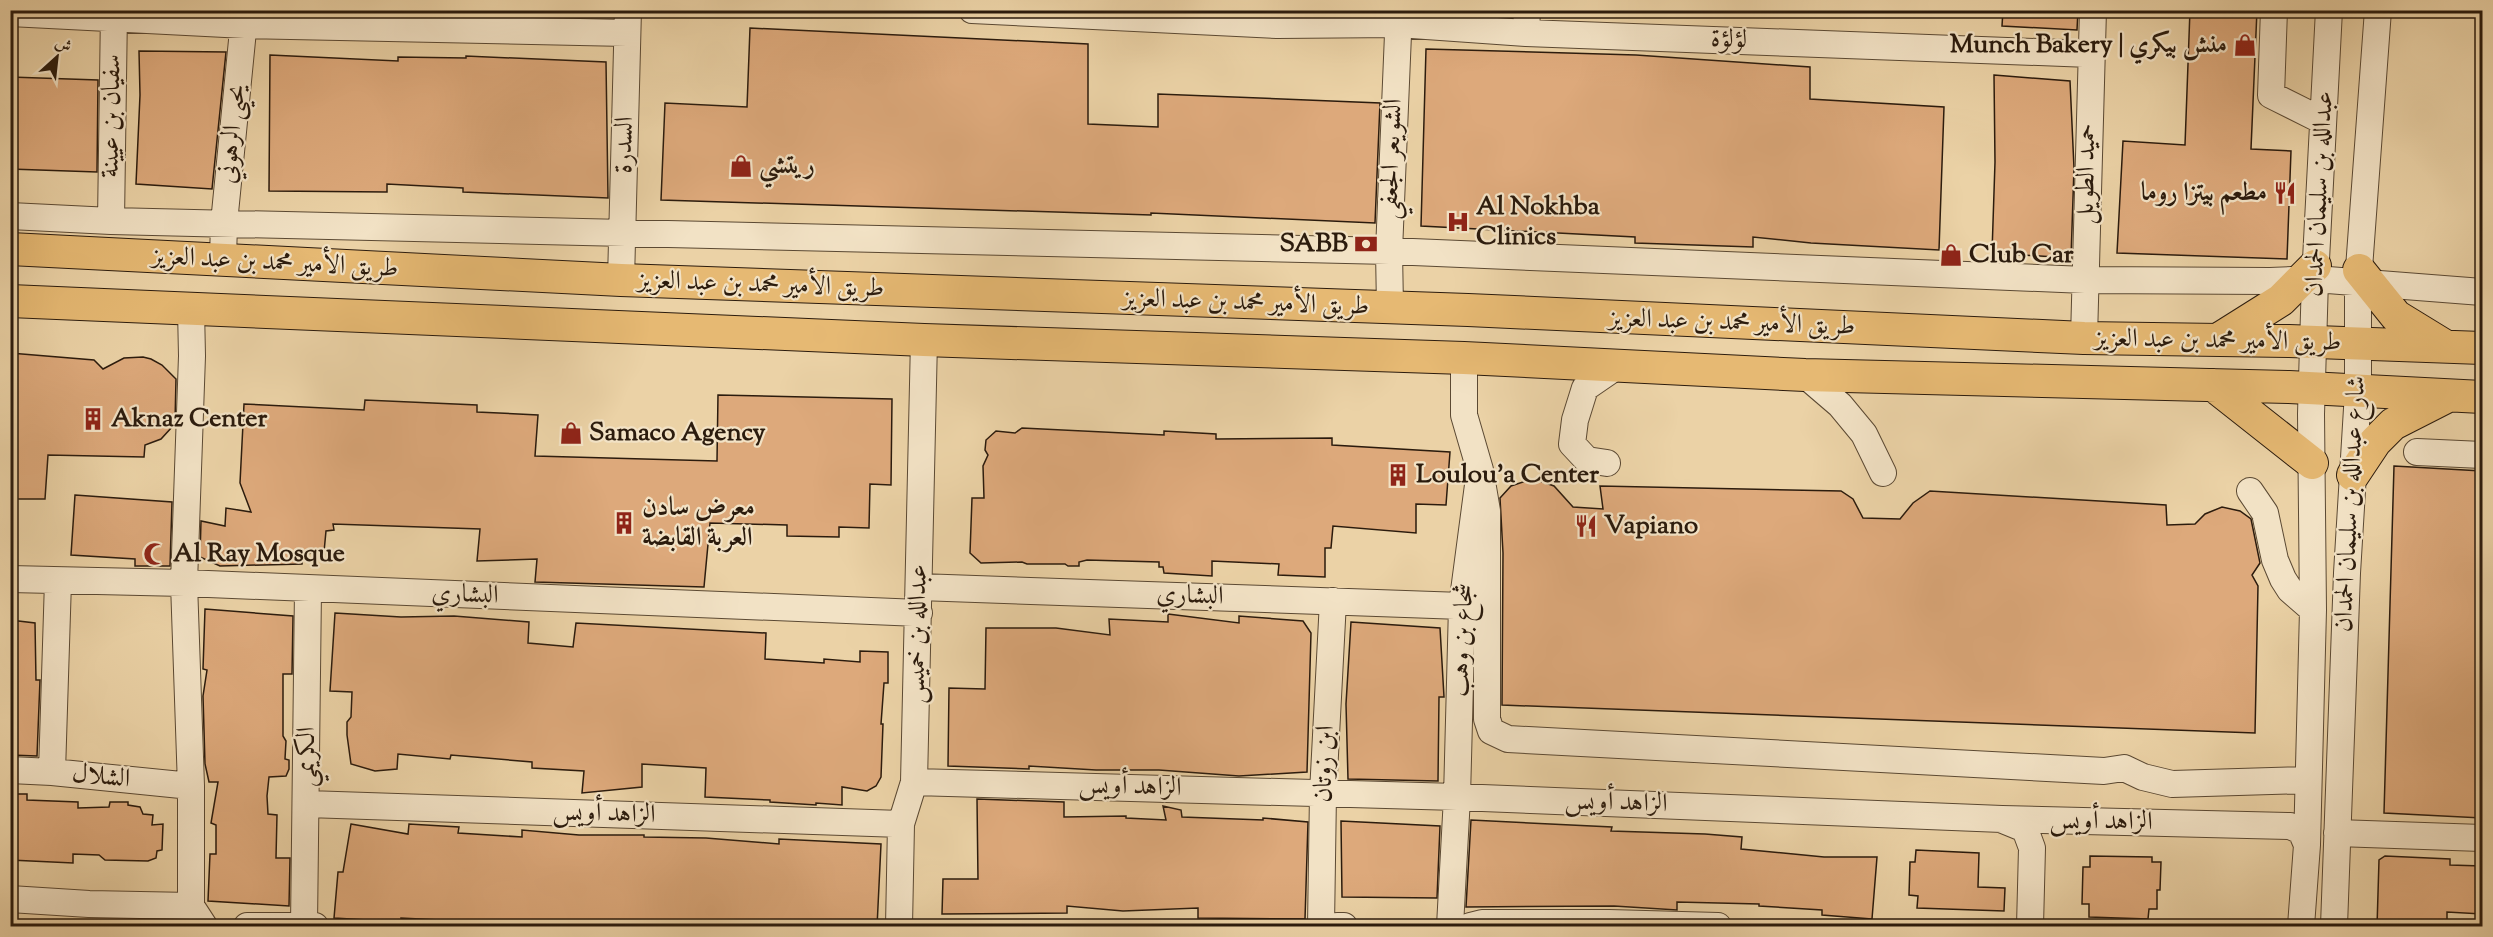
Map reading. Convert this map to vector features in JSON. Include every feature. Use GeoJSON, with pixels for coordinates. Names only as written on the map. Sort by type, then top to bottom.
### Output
{"type":"FeatureCollection","features":[{"type":"Feature","properties":{"kind":"main road","name":"طريق الأمير محمد بن عبد العزيز"},"geometry":{"type":"LineString","coordinates":[[10,249],[621,280],[1390,307],[2084,338],[2219,339],[2482,348]]}},
{"type":"Feature","properties":{"kind":"main road"},"geometry":{"type":"LineString","coordinates":[[345,315],[340,303],[344,291],[350,287],[426,284],[452,273]]}},
{"type":"Feature","properties":{"kind":"main road"},"geometry":{"type":"LineString","coordinates":[[2219,339],[2281,300],[2311,275]]}},
{"type":"Feature","properties":{"kind":"main road"},"geometry":{"type":"LineString","coordinates":[[2362,278],[2396,316],[2446,347]]}},
{"type":"Feature","properties":{"kind":"main road","name":"طريق الأمير محمد بن عبد العزيز"},"geometry":{"type":"LineString","coordinates":[[10,301],[924,340],[1464,358],[1805,375],[2212,385],[2312,401],[2358,392],[2482,397]]}},
{"type":"Feature","properties":{"kind":"main road"},"geometry":{"type":"LineString","coordinates":[[1286,351],[1334,337],[1414,336],[1423,332],[1423,323],[1420,319],[1402,315],[1390,307]]}},
{"type":"Feature","properties":{"kind":"main road"},"geometry":{"type":"LineString","coordinates":[[2212,385],[2312,462]]}},
{"type":"Feature","properties":{"kind":"main road"},"geometry":{"type":"LineString","coordinates":[[2353,475],[2375,442],[2393,424],[2448,396]]}},
{"type":"Feature","properties":{"kind":"street","name":"لؤلؤة"},"geometry":{"type":"LineString","coordinates":[[972,10],[1277,18],[1399,17],[1527,22],[2090,54]]}},
{"type":"Feature","properties":{"kind":"street","name":"حميد الطويل"},"geometry":{"type":"LineString","coordinates":[[2084,338],[2093,10]]}},
{"type":"Feature","properties":{"kind":"street"},"geometry":{"type":"LineString","coordinates":[[2274,10],[2271,95],[2323,121]]}},
{"type":"Feature","properties":{"kind":"street","name":"عبدالله بن سليمان الحمدان"},"geometry":{"type":"LineString","coordinates":[[2312,401],[2315,342],[2311,275],[2329,10]]}},
{"type":"Feature","properties":{"kind":"street","name":"شارع عبدالله بن سليمان الحمدان"},"geometry":{"type":"LineString","coordinates":[[2334,927],[2362,278],[2378,10]]}},
{"type":"Feature","properties":{"kind":"street"},"geometry":{"type":"LineString","coordinates":[[10,13],[628,22]]}},
{"type":"Feature","properties":{"kind":"street","name":"سفيان بن عيينة"},"geometry":{"type":"LineString","coordinates":[[111,221],[114,15]]}},
{"type":"Feature","properties":{"kind":"street","name":"الشويعر الجعفي"},"geometry":{"type":"LineString","coordinates":[[1390,307],[1389,251],[1399,17]]}},
{"type":"Feature","properties":{"kind":"street","name":"يحيى الرهوني"},"geometry":{"type":"LineString","coordinates":[[223,259],[224,223],[245,18]]}},
{"type":"Feature","properties":{"kind":"street","name":"السدرة"},"geometry":{"type":"LineString","coordinates":[[621,280],[628,22]]}},
{"type":"Feature","properties":{"kind":"street"},"geometry":{"type":"LineString","coordinates":[[10,216],[111,221],[1389,251],[2085,280],[2311,275],[2362,278],[2482,292]]}},
{"type":"Feature","properties":{"kind":"street"},"geometry":{"type":"LineString","coordinates":[[10,899],[88,915],[197,916],[184,583],[192,309]]}},
{"type":"Feature","properties":{"kind":"street","name":"عبدالله بن خميس"},"geometry":{"type":"LineString","coordinates":[[899,927],[901,824],[914,782],[920,613],[924,340]]}},
{"type":"Feature","properties":{"kind":"street","name":"شجاع بن وهب"},"geometry":{"type":"LineString","coordinates":[[1450,927],[1457,797],[1462,606],[1480,470],[1464,415],[1464,358]]}},
{"type":"Feature","properties":{"kind":"street"},"geometry":{"type":"LineString","coordinates":[[1607,463],[1587,460],[1572,444],[1575,420],[1585,388],[1617,366]]}},
{"type":"Feature","properties":{"kind":"street"},"geometry":{"type":"LineString","coordinates":[[1805,375],[1840,405],[1864,435],[1882,473]]}},
{"type":"Feature","properties":{"kind":"street","name":"شارع عبدالله بن سليمان الحمدان"},"geometry":{"type":"LineString","coordinates":[[2301,927],[2307,845],[2313,610],[2312,401]]}},
{"type":"Feature","properties":{"kind":"street"},"geometry":{"type":"LineString","coordinates":[[2418,452],[2482,455]]}},
{"type":"Feature","properties":{"kind":"street"},"geometry":{"type":"LineString","coordinates":[[1480,470],[1487,511],[1487,719],[1491,730],[1508,739],[2104,771],[2124,768],[2143,777],[2172,784],[2307,780]]}},
{"type":"Feature","properties":{"kind":"street"},"geometry":{"type":"LineString","coordinates":[[2250,491],[2265,513],[2275,560],[2283,579],[2290,590],[2313,610]]}},
{"type":"Feature","properties":{"kind":"street","name":"البشاري"},"geometry":{"type":"LineString","coordinates":[[10,579],[184,583],[920,613]]}},
{"type":"Feature","properties":{"kind":"street"},"geometry":{"type":"LineString","coordinates":[[52,772],[58,581]]}},
{"type":"Feature","properties":{"kind":"street","name":"البشاري"},"geometry":{"type":"LineString","coordinates":[[919,587],[1462,606]]}},
{"type":"Feature","properties":{"kind":"street","name":"الكريمي"},"geometry":{"type":"LineString","coordinates":[[308,589],[307,804],[310,926]]}},
{"type":"Feature","properties":{"kind":"street","name":"ابن زوتان"},"geometry":{"type":"LineString","coordinates":[[1321,927],[1323,793],[1333,601]]}},
{"type":"Feature","properties":{"kind":"street","name":"الشلال"},"geometry":{"type":"LineString","coordinates":[[10,770],[191,786]]}},
{"type":"Feature","properties":{"kind":"street","name":"الزاهد أويس"},"geometry":{"type":"LineString","coordinates":[[914,782],[1457,797],[2002,819],[2290,826],[2301,831],[2307,845]]}},
{"type":"Feature","properties":{"kind":"street","name":"الزاهد أويس"},"geometry":{"type":"LineString","coordinates":[[307,804],[901,824]]}},
{"type":"Feature","properties":{"kind":"street"},"geometry":{"type":"LineString","coordinates":[[2002,819],[2025,829],[2032,848],[2030,927]]}},
{"type":"Feature","properties":{"kind":"street"},"geometry":{"type":"LineString","coordinates":[[2337,833],[2482,838]]}},
{"type":"Feature","properties":{"kind":"street"},"geometry":{"type":"LineString","coordinates":[[1478,925],[1718,927]]}},
{"type":"Feature","properties":{"kind":"street"},"geometry":{"type":"LineString","coordinates":[[247,927],[310,926]]}},
{"type":"Feature","properties":{"kind":"street"},"geometry":{"type":"LineString","coordinates":[[1337,927],[1344,927]]}},
{"type":"Feature","properties":{"kind":"building"},"geometry":{"type":"Polygon","coordinates":[[[2003,10],[2078,10],[2077,30],[2002,26],[2003,10]]]}},
{"type":"Feature","properties":{"kind":"building"},"geometry":{"type":"Polygon","coordinates":[[[2190,10],[2257,10],[2251,149],[2291,151],[2287,259],[2117,253],[2123,141],[2185,145],[2190,10]]]}},
{"type":"Feature","properties":{"kind":"building"},"geometry":{"type":"Polygon","coordinates":[[[750,28],[1088,44],[1088,124],[1158,127],[1158,94],[1380,103],[1375,223],[1151,213],[1151,215],[661,200],[665,103],[747,107],[750,28]]]}},
{"type":"Feature","properties":{"kind":"building"},"geometry":{"type":"Polygon","coordinates":[[[1426,49],[1636,55],[1810,67],[1810,99],[1944,107],[1939,250],[1811,243],[1753,237],[1753,247],[1635,243],[1635,237],[1421,226],[1426,49]]]}},
{"type":"Feature","properties":{"kind":"building"},"geometry":{"type":"Polygon","coordinates":[[[139,51],[226,52],[212,189],[136,184],[140,95],[139,51]]]}},
{"type":"Feature","properties":{"kind":"building"},"geometry":{"type":"Polygon","coordinates":[[[270,55],[398,61],[398,57],[466,58],[466,56],[606,62],[608,198],[463,192],[463,188],[387,184],[387,192],[269,191],[270,55]]]}},
{"type":"Feature","properties":{"kind":"building"},"geometry":{"type":"Polygon","coordinates":[[[1994,75],[2070,81],[2074,168],[2071,258],[1992,253],[1995,162],[1994,75]]]}},
{"type":"Feature","properties":{"kind":"building"},"geometry":{"type":"Polygon","coordinates":[[[10,77],[98,80],[97,172],[10,169],[10,77]]]}},
{"type":"Feature","properties":{"kind":"building","name":"Aknaz Center"},"geometry":{"type":"Polygon","coordinates":[[[10,353],[94,360],[103,369],[124,358],[151,359],[162,365],[176,379],[175,421],[161,439],[145,445],[144,457],[48,455],[45,499],[10,499],[10,353]]]}},
{"type":"Feature","properties":{"kind":"building"},"geometry":{"type":"Polygon","coordinates":[[[718,395],[892,399],[891,485],[870,484],[869,528],[839,527],[839,537],[787,536],[787,525],[710,523],[704,587],[535,582],[537,559],[477,561],[480,529],[333,524],[334,530],[326,531],[324,552],[303,554],[302,564],[220,566],[200,557],[201,521],[225,526],[226,508],[251,512],[240,483],[244,404],[364,410],[365,400],[477,405],[477,412],[538,415],[535,456],[717,461],[718,395]]]}},
{"type":"Feature","properties":{"kind":"building"},"geometry":{"type":"Polygon","coordinates":[[[1022,428],[1164,435],[1164,431],[1216,434],[1216,439],[1332,438],[1332,445],[1450,452],[1446,505],[1416,504],[1416,533],[1333,526],[1331,548],[1325,548],[1325,577],[1278,575],[1279,564],[1212,561],[1212,576],[1164,573],[1163,567],[1159,567],[1159,562],[1087,560],[1079,562],[1079,566],[1022,562],[981,563],[970,553],[972,498],[984,498],[983,466],[988,455],[985,450],[986,440],[996,431],[1015,433],[1022,428]]]}},
{"type":"Feature","properties":{"kind":"building"},"geometry":{"type":"Polygon","coordinates":[[[2394,466],[2482,471],[2482,818],[2384,813],[2394,466]]]}},
{"type":"Feature","properties":{"kind":"building"},"geometry":{"type":"Polygon","coordinates":[[[1537,480],[1554,486],[1573,507],[1603,509],[1600,486],[1841,491],[1853,499],[1863,518],[1900,519],[1913,503],[1930,491],[2166,505],[2167,525],[2195,524],[2205,514],[2222,507],[2240,511],[2251,519],[2260,563],[2252,575],[2258,586],[2255,733],[1502,705],[1503,553],[1500,498],[1511,486],[1537,480]]]}},
{"type":"Feature","properties":{"kind":"building"},"geometry":{"type":"Polygon","coordinates":[[[75,495],[172,502],[170,566],[135,566],[135,559],[71,555],[75,495]]]}},
{"type":"Feature","properties":{"kind":"building"},"geometry":{"type":"Polygon","coordinates":[[[205,609],[293,616],[292,674],[283,674],[283,736],[286,741],[285,759],[289,760],[289,769],[286,776],[269,777],[267,796],[268,814],[277,815],[276,858],[290,858],[289,906],[208,901],[210,854],[216,854],[216,825],[211,823],[218,782],[209,782],[205,764],[203,696],[207,670],[203,669],[205,609]]]}},
{"type":"Feature","properties":{"kind":"building"},"geometry":{"type":"Polygon","coordinates":[[[335,613],[401,617],[454,616],[529,622],[528,643],[573,647],[576,623],[766,633],[765,659],[824,663],[824,659],[860,662],[860,651],[888,652],[888,683],[884,683],[881,724],[883,724],[881,777],[876,786],[867,791],[842,787],[842,805],[816,803],[816,805],[705,797],[706,768],[642,764],[642,787],[582,793],[584,771],[532,768],[532,762],[451,755],[450,759],[398,754],[397,769],[375,771],[351,764],[347,722],[351,717],[352,692],[330,691],[335,613]]]}},
{"type":"Feature","properties":{"kind":"building"},"geometry":{"type":"Polygon","coordinates":[[[1168,614],[1239,623],[1239,616],[1303,621],[1311,633],[1307,772],[1239,776],[1159,770],[948,766],[949,688],[985,689],[986,628],[1056,628],[1110,635],[1109,619],[1168,622],[1168,614]]]}},
{"type":"Feature","properties":{"kind":"building"},"geometry":{"type":"Polygon","coordinates":[[[10,620],[35,623],[36,680],[40,680],[37,756],[10,755],[10,620]]]}},
{"type":"Feature","properties":{"kind":"building"},"geometry":{"type":"Polygon","coordinates":[[[1351,622],[1440,628],[1444,697],[1439,697],[1438,781],[1348,779],[1346,704],[1351,622]]]}},
{"type":"Feature","properties":{"kind":"building"},"geometry":{"type":"Polygon","coordinates":[[[10,794],[27,794],[27,800],[78,802],[78,808],[109,807],[110,802],[128,802],[128,805],[140,807],[143,814],[153,815],[152,825],[163,824],[162,850],[157,851],[156,858],[148,861],[105,860],[99,855],[73,854],[73,863],[10,860],[10,794]]]}},
{"type":"Feature","properties":{"kind":"building"},"geometry":{"type":"Polygon","coordinates":[[[977,799],[1064,802],[1064,817],[1126,816],[1126,818],[1166,820],[1163,806],[1181,810],[1182,817],[1263,820],[1263,818],[1308,822],[1305,919],[1198,918],[1198,908],[1123,911],[1067,906],[1067,913],[942,914],[943,879],[978,879],[977,799]]]}},
{"type":"Feature","properties":{"kind":"building"},"geometry":{"type":"Polygon","coordinates":[[[1471,820],[1612,827],[1611,831],[1742,837],[1741,849],[1824,857],[1877,857],[1872,919],[1822,915],[1822,910],[1759,906],[1759,904],[1677,902],[1677,910],[1614,906],[1466,907],[1471,820]]]}},
{"type":"Feature","properties":{"kind":"building"},"geometry":{"type":"Polygon","coordinates":[[[1341,821],[1440,826],[1437,898],[1342,897],[1341,821]]]}},
{"type":"Feature","properties":{"kind":"building"},"geometry":{"type":"Polygon","coordinates":[[[351,824],[408,834],[409,824],[459,827],[458,833],[522,837],[522,830],[579,835],[706,838],[779,844],[779,839],[881,844],[877,927],[518,927],[519,924],[401,918],[401,922],[334,918],[338,872],[343,872],[351,824]]]}},
{"type":"Feature","properties":{"kind":"building"},"geometry":{"type":"Polygon","coordinates":[[[1916,850],[1979,853],[1978,887],[2005,888],[2004,911],[1917,908],[1918,896],[1909,895],[1910,862],[1915,862],[1916,850]]]}},
{"type":"Feature","properties":{"kind":"building"},"geometry":{"type":"Polygon","coordinates":[[[2090,856],[2152,857],[2152,862],[2161,862],[2157,909],[2149,909],[2148,919],[2089,917],[2089,904],[2082,904],[2083,867],[2090,867],[2090,856]]]}},
{"type":"Feature","properties":{"kind":"building"},"geometry":{"type":"Polygon","coordinates":[[[2385,856],[2450,859],[2450,865],[2482,866],[2482,914],[2447,912],[2447,927],[2377,927],[2379,860],[2385,856]]]}},
{"type":"Feature","properties":{"kind":"place","name":"Munch Bakery | منش بيكري"},"geometry":{"type":"Point","coordinates":[2245,45]}},
{"type":"Feature","properties":{"kind":"place","name":"ريتشي"},"geometry":{"type":"Point","coordinates":[741,166]}},
{"type":"Feature","properties":{"kind":"place","name":"مطعم بيتزا روما"},"geometry":{"type":"Point","coordinates":[2285,193]}},
{"type":"Feature","properties":{"kind":"place","name":"Al Nokhba Clinics"},"geometry":{"type":"Point","coordinates":[1458,222]}},
{"type":"Feature","properties":{"kind":"place","name":"SABB"},"geometry":{"type":"Point","coordinates":[1366,244]}},
{"type":"Feature","properties":{"kind":"place","name":"Club Car"},"geometry":{"type":"Point","coordinates":[1951,255]}},
{"type":"Feature","properties":{"kind":"place","name":"Aknaz Center"},"geometry":{"type":"Point","coordinates":[93,419]}},
{"type":"Feature","properties":{"kind":"place","name":"Samaco Agency"},"geometry":{"type":"Point","coordinates":[571,433]}},
{"type":"Feature","properties":{"kind":"place","name":"Loulou'a Center"},"geometry":{"type":"Point","coordinates":[1398,475]}},
{"type":"Feature","properties":{"kind":"place","name":"معرض سادن العربة القابضة"},"geometry":{"type":"Point","coordinates":[624,523]}},
{"type":"Feature","properties":{"kind":"place","name":"Vapiano"},"geometry":{"type":"Point","coordinates":[1586,526]}},
{"type":"Feature","properties":{"kind":"place","name":"Al Ray Mosque"},"geometry":{"type":"Point","coordinates":[155,554]}}]}
